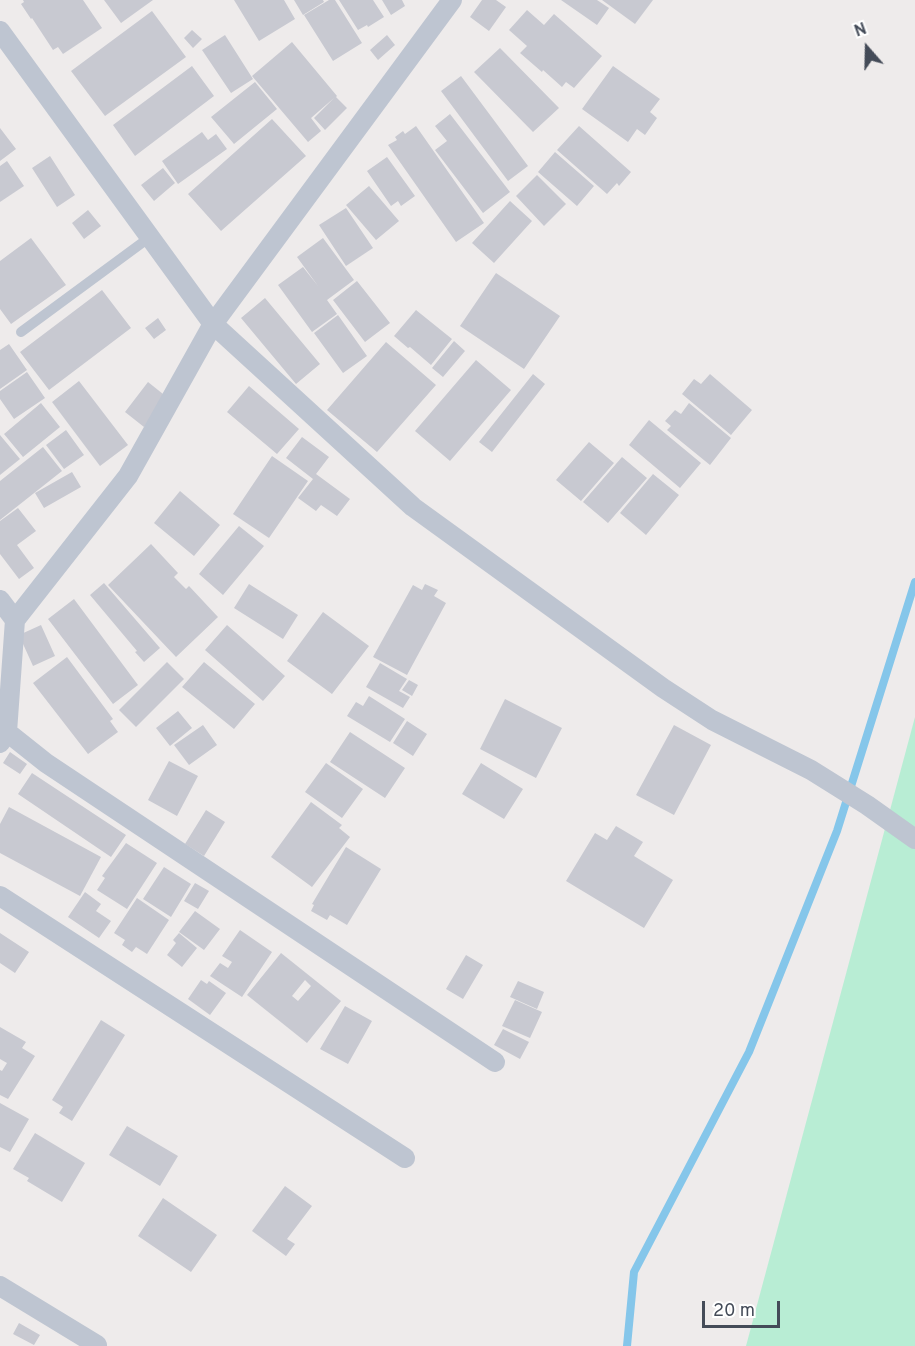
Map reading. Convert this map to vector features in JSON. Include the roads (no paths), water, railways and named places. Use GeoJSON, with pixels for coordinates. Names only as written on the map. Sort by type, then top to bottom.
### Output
{"type":"FeatureCollection","features":[{"type":"Feature","properties":{"kind":"street"},"geometry":{"type":"LineString","coordinates":[[452,0],[213,324],[128,476],[15,620],[3,737],[46,763],[495,1062]]}},
{"type":"Feature","properties":{"kind":"street"},"geometry":{"type":"LineString","coordinates":[[0,31],[213,324],[413,507],[663,688],[712,720],[811,770],[915,839]]}},
{"type":"Feature","properties":{"kind":"street"},"geometry":{"type":"LineString","coordinates":[[0,600],[15,620]]}},
{"type":"Feature","properties":{"kind":"street"},"geometry":{"type":"LineString","coordinates":[[0,896],[405,1158]]}},
{"type":"Feature","properties":{"kind":"street"},"geometry":{"type":"LineString","coordinates":[[0,1286],[97,1345]]}},
{"type":"Feature","properties":{"kind":"lane"},"geometry":{"type":"LineString","coordinates":[[21,332],[150,237]]}},
{"type":"Feature","properties":{"kind":"waterway"},"geometry":{"type":"LineString","coordinates":[[627,1346],[634,1272],[749,1052],[837,831],[915,582]]}}]}
